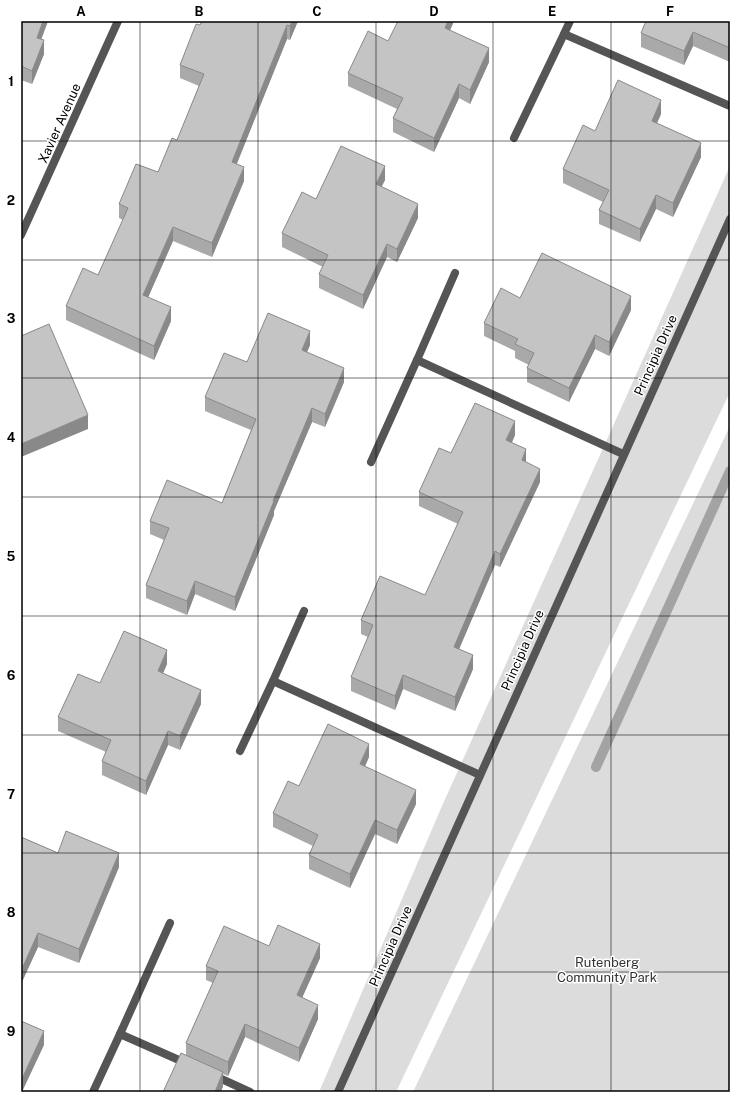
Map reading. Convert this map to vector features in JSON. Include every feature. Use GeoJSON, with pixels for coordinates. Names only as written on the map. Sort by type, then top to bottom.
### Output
{"type":"FeatureCollection","features":[{"type":"Feature","properties":{"kind":"street","name":"Xavier Avenue"},"geometry":{"type":"LineString","coordinates":[[21,235],[118,21]]}},
{"type":"Feature","properties":{"kind":"street"},"geometry":{"type":"LineString","coordinates":[[514,138],[570,21]]}},
{"type":"Feature","properties":{"kind":"street"},"geometry":{"type":"LineString","coordinates":[[564,34],[730,106]]}},
{"type":"Feature","properties":{"kind":"street","name":"Principia Drive"},"geometry":{"type":"LineString","coordinates":[[338,1092],[623,454],[730,219]]}},
{"type":"Feature","properties":{"kind":"street"},"geometry":{"type":"LineString","coordinates":[[371,462],[455,273]]}},
{"type":"Feature","properties":{"kind":"street"},"geometry":{"type":"LineString","coordinates":[[416,360],[623,454]]}},
{"type":"Feature","properties":{"kind":"street"},"geometry":{"type":"LineString","coordinates":[[240,751],[304,611]]}},
{"type":"Feature","properties":{"kind":"street"},"geometry":{"type":"LineString","coordinates":[[273,681],[480,775]]}},
{"type":"Feature","properties":{"kind":"street"},"geometry":{"type":"LineString","coordinates":[[93,1092],[170,924]]}},
{"type":"Feature","properties":{"kind":"street"},"geometry":{"type":"LineString","coordinates":[[120,1034],[192,1066]]}},
{"type":"Feature","properties":{"kind":"street"},"geometry":{"type":"LineString","coordinates":[[207,1073],[250,1092]]}},
{"type":"Feature","properties":{"kind":"green space"},"geometry":{"type":"Polygon","coordinates":[[[730,166],[730,392],[396,1092],[319,1092],[442,806],[730,166]]]}},
{"type":"Feature","properties":{"kind":"green space","name":"Rutenberg Community Park"},"geometry":{"type":"Polygon","coordinates":[[[730,426],[730,1092],[413,1092],[730,426]]]}},
{"type":"Feature","properties":{"kind":"building"},"geometry":{"type":"Polygon","coordinates":[[[21,21],[43,21],[37,38],[44,40],[32,71],[21,66],[21,21]]]}},
{"type":"Feature","properties":{"kind":"building"},"geometry":{"type":"Polygon","coordinates":[[[202,21],[292,21],[290,26],[287,25],[232,162],[244,167],[212,243],[173,227],[143,295],[171,307],[154,346],[66,306],[83,268],[98,275],[128,208],[119,204],[136,164],[158,172],[172,138],[177,140],[204,74],[180,65],[196,24],[200,25],[202,21]]]}},
{"type":"Feature","properties":{"kind":"building"},"geometry":{"type":"Polygon","coordinates":[[[398,21],[448,21],[445,28],[489,48],[470,90],[459,84],[434,138],[393,118],[403,98],[348,73],[368,31],[388,41],[398,21]]]}},
{"type":"Feature","properties":{"kind":"building"},"geometry":{"type":"Polygon","coordinates":[[[646,21],[730,21],[730,48],[693,32],[684,51],[641,33],[646,21]]]}},
{"type":"Feature","properties":{"kind":"building"},"geometry":{"type":"Polygon","coordinates":[[[618,80],[661,100],[652,121],[701,143],[673,203],[656,195],[640,229],[599,210],[609,190],[563,169],[583,125],[595,131],[618,80]]]}},
{"type":"Feature","properties":{"kind":"building"},"geometry":{"type":"Polygon","coordinates":[[[341,146],[385,166],[376,184],[418,204],[397,249],[387,244],[363,295],[319,274],[328,255],[282,233],[302,192],[316,199],[341,146]]]}},
{"type":"Feature","properties":{"kind":"building"},"geometry":{"type":"Polygon","coordinates":[[[542,253],[631,296],[609,342],[595,335],[569,388],[527,368],[534,353],[515,344],[518,339],[484,323],[501,288],[520,298],[542,253]]]}},
{"type":"Feature","properties":{"kind":"building"},"geometry":{"type":"Polygon","coordinates":[[[268,313],[310,331],[302,350],[344,368],[325,414],[312,408],[235,597],[195,581],[187,601],[146,585],[169,528],[150,521],[167,480],[222,503],[256,419],[205,397],[224,353],[247,362],[268,313]]]}},
{"type":"Feature","properties":{"kind":"building"},"geometry":{"type":"Polygon","coordinates":[[[49,324],[88,415],[21,444],[21,336],[49,324]]]}},
{"type":"Feature","properties":{"kind":"building"},"geometry":{"type":"Polygon","coordinates":[[[475,403],[515,421],[506,440],[526,449],[522,460],[540,469],[500,554],[495,551],[454,647],[473,655],[455,697],[403,675],[395,696],[351,677],[373,625],[361,620],[380,576],[425,595],[463,512],[419,492],[439,448],[451,453],[475,403]]]}},
{"type":"Feature","properties":{"kind":"building"},"geometry":{"type":"Polygon","coordinates":[[[124,631],[167,650],[158,671],[201,690],[180,736],[168,731],[146,781],[102,761],[111,740],[58,717],[78,674],[100,683],[124,631]]]}},
{"type":"Feature","properties":{"kind":"building"},"geometry":{"type":"Polygon","coordinates":[[[328,724],[369,744],[360,764],[416,790],[397,830],[375,820],[350,874],[309,855],[318,835],[273,813],[288,781],[299,786],[328,724]]]}},
{"type":"Feature","properties":{"kind":"building"},"geometry":{"type":"Polygon","coordinates":[[[66,831],[119,853],[79,949],[38,933],[21,971],[21,837],[58,853],[66,831]]]}},
{"type":"Feature","properties":{"kind":"building"},"geometry":{"type":"Polygon","coordinates":[[[278,925],[320,944],[297,995],[318,1005],[299,1048],[245,1024],[228,1062],[186,1043],[218,971],[206,966],[224,926],[269,946],[278,925]]]}},
{"type":"Feature","properties":{"kind":"building"},"geometry":{"type":"Polygon","coordinates":[[[21,1021],[44,1031],[21,1081],[21,1021]]]}},
{"type":"Feature","properties":{"kind":"building"},"geometry":{"type":"Polygon","coordinates":[[[181,1053],[223,1072],[215,1092],[163,1092],[181,1053]]]}},
{"type":"Feature","properties":{"kind":"waterway"},"geometry":{"type":"LineString","coordinates":[[596,767],[730,471]]}}]}
